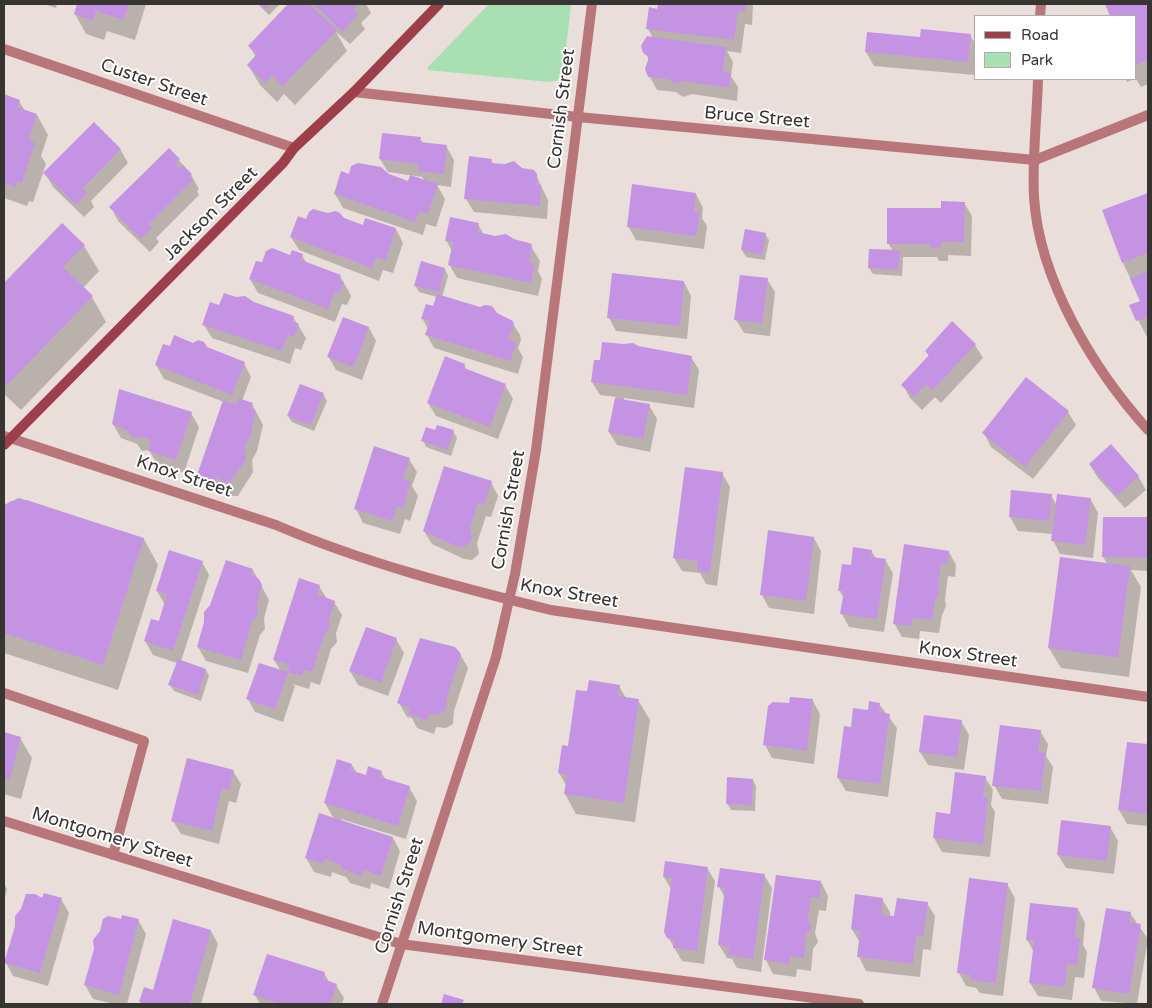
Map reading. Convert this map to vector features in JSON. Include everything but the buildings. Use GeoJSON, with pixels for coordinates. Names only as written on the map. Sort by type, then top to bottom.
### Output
{"type":"FeatureCollection","features":[{"type":"Feature","properties":{"kind":"main road","name":"Jackson Street"},"geometry":{"type":"LineString","coordinates":[[6,440],[284,163],[294,148],[354,92],[439,4]]}},
{"type":"Feature","properties":{"kind":"street","name":"Cornish Street"},"geometry":{"type":"LineString","coordinates":[[382,1004],[496,657],[509,600],[536,450],[592,4]]}},
{"type":"Feature","properties":{"kind":"street","name":"Custer Street"},"geometry":{"type":"LineString","coordinates":[[4,49],[294,148]]}},
{"type":"Feature","properties":{"kind":"street"},"geometry":{"type":"LineString","coordinates":[[1038,80],[1034,197],[1040,236],[1065,306],[1102,370],[1129,409],[1148,430]]}},
{"type":"Feature","properties":{"kind":"street","name":"Bruce Street"},"geometry":{"type":"LineString","coordinates":[[354,92],[578,117],[1035,160],[1148,115]]}},
{"type":"Feature","properties":{"kind":"street","name":"Knox Street"},"geometry":{"type":"LineString","coordinates":[[6,440],[276,525],[316,542],[455,587],[551,610],[1148,697]]}},
{"type":"Feature","properties":{"kind":"street"},"geometry":{"type":"LineString","coordinates":[[4,693],[144,741],[113,855]]}},
{"type":"Feature","properties":{"kind":"street","name":"Montgomery Street"},"geometry":{"type":"LineString","coordinates":[[4,821],[401,944],[859,1004]]}},
{"type":"Feature","properties":{"kind":"green space"},"geometry":{"type":"Polygon","coordinates":[[[489,4],[571,4],[563,75],[556,81],[549,82],[428,70],[428,67],[489,4]]]}}]}
